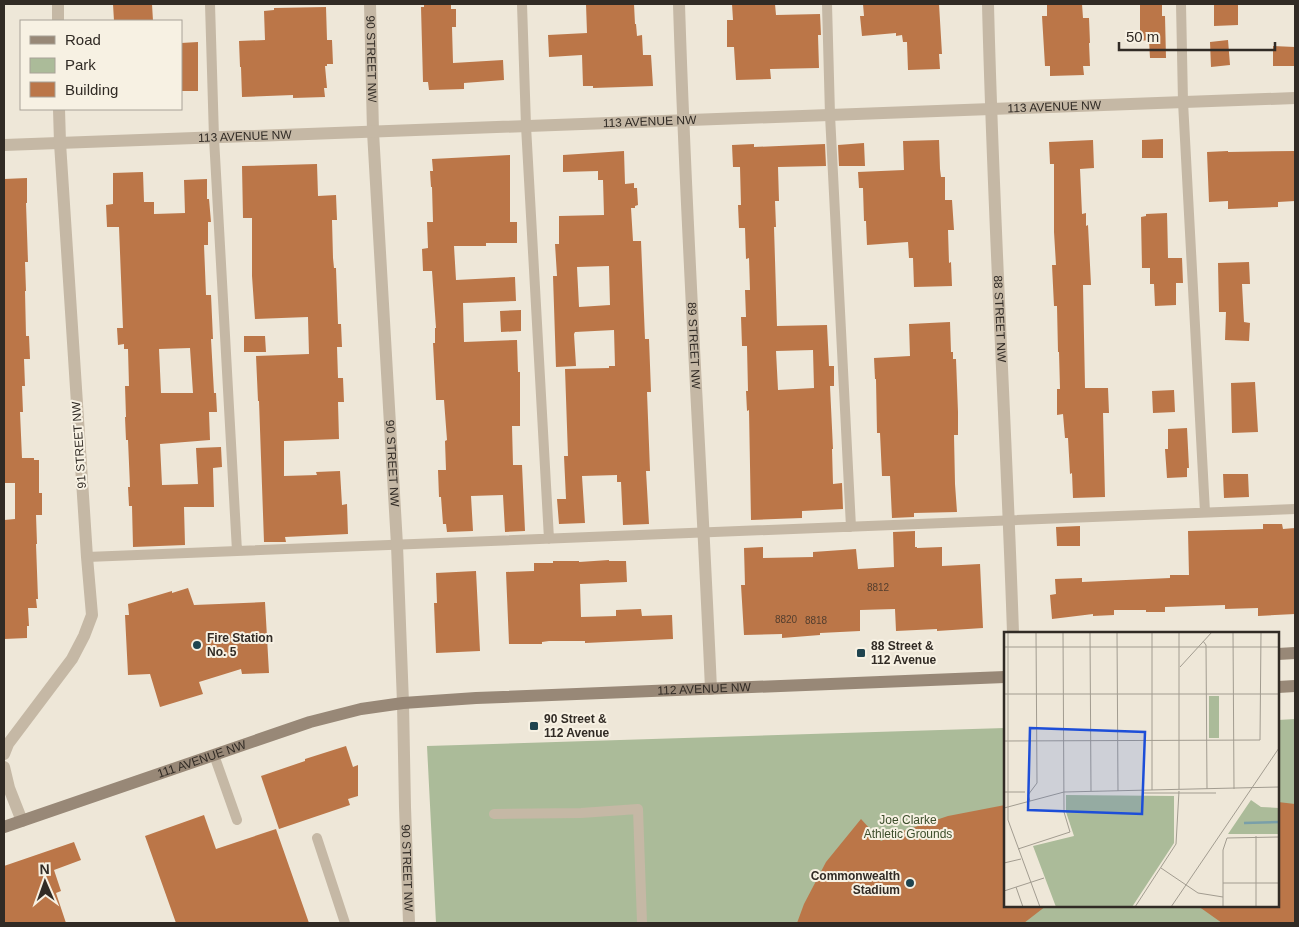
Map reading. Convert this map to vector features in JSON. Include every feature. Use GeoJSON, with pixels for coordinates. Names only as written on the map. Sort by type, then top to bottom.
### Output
{"type":"FeatureCollection","features":[{"type":"Feature","properties":{"kind":"main road"},"geometry":{"type":"LineString","coordinates":[[1279,654],[1295,653]]}},
{"type":"Feature","properties":{"kind":"main road","name":"112 AVENUE NW"},"geometry":{"type":"LineString","coordinates":[[403,703],[476,698],[1004,678]]}},
{"type":"Feature","properties":{"kind":"main road"},"geometry":{"type":"LineString","coordinates":[[1279,686],[1295,686]]}},
{"type":"Feature","properties":{"kind":"main road","name":"111 AVENUE NW"},"geometry":{"type":"LineString","coordinates":[[4,828],[310,722],[362,709],[403,703]]}},
{"type":"Feature","properties":{"kind":"street"},"geometry":{"type":"LineString","coordinates":[[58,4],[58,20]]}},
{"type":"Feature","properties":{"kind":"street","name":"90 STREET NW"},"geometry":{"type":"LineString","coordinates":[[370,4],[373,132],[397,545],[409,923]]}},
{"type":"Feature","properties":{"kind":"street","name":"89 STREET NW"},"geometry":{"type":"LineString","coordinates":[[679,4],[682,120],[711,689]]}},
{"type":"Feature","properties":{"kind":"street","name":"88 STREET NW"},"geometry":{"type":"LineString","coordinates":[[988,4],[1013,632]]}},
{"type":"Feature","properties":{"kind":"street","name":"113 AVENUE NW"},"geometry":{"type":"LineString","coordinates":[[4,145],[1295,98]]}},
{"type":"Feature","properties":{"kind":"street","name":"91 STREET NW"},"geometry":{"type":"LineString","coordinates":[[4,754],[8,744],[72,659],[92,615],[59,110]]}},
{"type":"Feature","properties":{"kind":"street"},"geometry":{"type":"LineString","coordinates":[[4,768],[9,788],[22,821]]}},
{"type":"Feature","properties":{"kind":"lane"},"geometry":{"type":"LineString","coordinates":[[210,4],[214,138],[237,551]]}},
{"type":"Feature","properties":{"kind":"lane"},"geometry":{"type":"LineString","coordinates":[[522,4],[526,126],[549,539]]}},
{"type":"Feature","properties":{"kind":"lane"},"geometry":{"type":"LineString","coordinates":[[827,4],[830,115],[851,527]]}},
{"type":"Feature","properties":{"kind":"lane"},"geometry":{"type":"LineString","coordinates":[[1181,4],[1183,102],[1205,512]]}},
{"type":"Feature","properties":{"kind":"lane"},"geometry":{"type":"LineString","coordinates":[[87,557],[1295,509]]}},
{"type":"Feature","properties":{"kind":"lane"},"geometry":{"type":"LineString","coordinates":[[214,755],[237,820]]}},
{"type":"Feature","properties":{"kind":"lane"},"geometry":{"type":"LineString","coordinates":[[494,814],[581,813],[638,809],[642,923]]}},
{"type":"Feature","properties":{"kind":"lane"},"geometry":{"type":"LineString","coordinates":[[317,838],[345,923]]}},
{"type":"Feature","properties":{"kind":"green space","name":"Joe Clarke Athletic Grounds"},"geometry":{"type":"Polygon","coordinates":[[[1295,719],[1295,923],[436,923],[427,746],[1004,728],[1004,907],[1279,907],[1279,720],[1295,719]]]}},
{"type":"Feature","properties":{"kind":"building"},"geometry":{"type":"Polygon","coordinates":[[[113,4],[152,4],[153,20],[114,20],[113,4]]]}},
{"type":"Feature","properties":{"kind":"building"},"geometry":{"type":"Polygon","coordinates":[[[424,4],[451,4],[451,9],[456,9],[456,27],[452,27],[453,63],[503,60],[504,80],[464,83],[464,89],[429,90],[428,82],[423,82],[421,7],[424,7],[424,4]]]}},
{"type":"Feature","properties":{"kind":"building"},"geometry":{"type":"Polygon","coordinates":[[[586,4],[634,4],[637,36],[642,35],[643,55],[651,55],[653,86],[593,88],[593,86],[583,86],[582,55],[549,57],[548,35],[587,33],[586,4]]]}},
{"type":"Feature","properties":{"kind":"building"},"geometry":{"type":"Polygon","coordinates":[[[732,4],[775,4],[776,15],[820,14],[821,35],[818,35],[819,68],[770,69],[771,79],[736,80],[734,47],[727,47],[727,20],[733,20],[732,4]]]}},
{"type":"Feature","properties":{"kind":"building"},"geometry":{"type":"Polygon","coordinates":[[[863,4],[939,4],[942,54],[939,54],[940,69],[908,70],[907,42],[903,42],[902,35],[896,36],[896,33],[862,36],[860,16],[864,16],[863,4]]]}},
{"type":"Feature","properties":{"kind":"building"},"geometry":{"type":"Polygon","coordinates":[[[1047,4],[1082,4],[1083,18],[1089,18],[1090,43],[1090,66],[1083,66],[1084,75],[1050,76],[1050,66],[1045,66],[1042,16],[1047,16],[1047,4]]]}},
{"type":"Feature","properties":{"kind":"building"},"geometry":{"type":"Polygon","coordinates":[[[1140,4],[1162,4],[1162,16],[1165,16],[1166,58],[1150,58],[1149,40],[1140,41],[1140,4]]]}},
{"type":"Feature","properties":{"kind":"building"},"geometry":{"type":"Polygon","coordinates":[[[1214,4],[1238,4],[1238,25],[1214,26],[1214,4]]]}},
{"type":"Feature","properties":{"kind":"building"},"geometry":{"type":"Polygon","coordinates":[[[326,7],[327,40],[332,40],[333,64],[325,66],[327,88],[324,88],[325,97],[293,98],[293,95],[242,97],[239,41],[265,40],[264,11],[274,10],[274,8],[326,7]]]}},
{"type":"Feature","properties":{"kind":"building"},"geometry":{"type":"Polygon","coordinates":[[[1228,40],[1230,65],[1211,67],[1210,42],[1228,40]]]}},
{"type":"Feature","properties":{"kind":"building"},"geometry":{"type":"Polygon","coordinates":[[[198,42],[198,91],[182,91],[182,43],[198,42]]]}},
{"type":"Feature","properties":{"kind":"building"},"geometry":{"type":"Polygon","coordinates":[[[1273,46],[1295,47],[1295,66],[1273,66],[1273,46]]]}},
{"type":"Feature","properties":{"kind":"building"},"geometry":{"type":"Polygon","coordinates":[[[1163,139],[1163,158],[1142,158],[1142,140],[1163,139]]]}},
{"type":"Feature","properties":{"kind":"building"},"geometry":{"type":"Polygon","coordinates":[[[939,140],[941,177],[945,177],[945,200],[952,200],[954,230],[948,230],[952,286],[914,287],[913,258],[909,258],[908,242],[867,245],[863,188],[859,188],[858,172],[904,170],[903,141],[939,140]]]}},
{"type":"Feature","properties":{"kind":"building"},"geometry":{"type":"Polygon","coordinates":[[[1093,140],[1094,168],[1080,169],[1082,214],[1086,213],[1086,226],[1088,225],[1091,285],[1083,285],[1085,388],[1108,388],[1109,413],[1103,413],[1105,497],[1073,498],[1068,438],[1065,438],[1063,414],[1057,415],[1057,389],[1060,389],[1057,306],[1054,306],[1052,265],[1056,265],[1054,164],[1050,164],[1049,142],[1093,140]]]}},
{"type":"Feature","properties":{"kind":"building"},"geometry":{"type":"Polygon","coordinates":[[[864,143],[865,166],[839,166],[838,145],[864,143]]]}},
{"type":"Feature","properties":{"kind":"building"},"geometry":{"type":"Polygon","coordinates":[[[754,144],[754,147],[825,144],[826,166],[778,167],[779,201],[775,201],[776,227],[774,227],[777,326],[827,325],[829,366],[834,366],[834,386],[830,386],[833,484],[842,483],[843,509],[802,511],[802,518],[751,520],[749,410],[747,411],[746,391],[748,391],[747,346],[742,346],[741,317],[746,317],[745,290],[750,290],[749,258],[746,259],[745,228],[739,228],[738,205],[741,205],[740,167],[733,167],[732,145],[754,144]],[[813,350],[776,351],[778,390],[814,388],[813,350]]]}},
{"type":"Feature","properties":{"kind":"building"},"geometry":{"type":"Polygon","coordinates":[[[624,151],[625,184],[634,183],[634,188],[637,188],[638,205],[635,208],[631,208],[633,241],[641,241],[645,339],[649,339],[651,392],[647,392],[650,471],[646,471],[649,524],[623,525],[621,482],[617,482],[617,475],[582,476],[585,523],[559,524],[557,499],[566,499],[564,456],[568,456],[565,369],[609,368],[609,366],[615,366],[614,330],[575,332],[576,366],[556,367],[553,276],[557,276],[555,244],[559,244],[559,216],[604,215],[603,180],[598,180],[598,171],[563,172],[563,155],[624,151]],[[609,266],[577,267],[579,307],[610,305],[609,266]]]}},
{"type":"Feature","properties":{"kind":"building"},"geometry":{"type":"Polygon","coordinates":[[[1295,151],[1295,201],[1278,202],[1278,207],[1228,209],[1228,201],[1209,202],[1207,152],[1295,151]]]}},
{"type":"Feature","properties":{"kind":"building"},"geometry":{"type":"Polygon","coordinates":[[[510,155],[510,222],[517,222],[517,243],[486,243],[486,246],[454,246],[456,280],[515,277],[516,301],[463,303],[464,342],[517,340],[518,372],[520,372],[520,426],[512,426],[513,465],[522,465],[525,531],[505,532],[503,495],[471,496],[473,531],[447,532],[446,524],[443,524],[441,497],[439,497],[438,470],[446,470],[445,441],[447,440],[444,400],[436,400],[433,343],[435,343],[436,328],[432,271],[423,271],[422,249],[428,248],[427,222],[433,222],[430,171],[433,171],[432,159],[510,155]]]}},
{"type":"Feature","properties":{"kind":"building"},"geometry":{"type":"Polygon","coordinates":[[[317,164],[318,196],[336,195],[337,220],[332,220],[333,258],[334,268],[336,268],[338,324],[341,324],[342,347],[337,347],[338,378],[343,378],[344,402],[338,402],[339,439],[284,441],[284,476],[317,475],[316,472],[340,471],[342,505],[347,504],[348,534],[285,537],[286,542],[264,542],[256,356],[309,354],[308,317],[255,319],[252,276],[252,218],[243,218],[242,166],[317,164]]]}},
{"type":"Feature","properties":{"kind":"building"},"geometry":{"type":"Polygon","coordinates":[[[143,172],[144,202],[154,202],[154,214],[185,213],[184,180],[207,179],[207,199],[209,199],[211,222],[208,222],[208,245],[204,245],[206,295],[211,295],[213,339],[211,339],[217,412],[209,412],[210,440],[160,444],[162,485],[198,484],[196,448],[221,447],[222,467],[213,468],[214,507],[184,507],[185,545],[133,547],[132,506],[129,506],[128,487],[130,487],[128,440],[126,440],[125,417],[125,386],[129,386],[128,349],[124,349],[124,344],[118,345],[117,328],[123,328],[119,227],[107,227],[106,205],[113,204],[113,173],[143,172]],[[190,348],[159,349],[161,393],[193,393],[190,348]]]}},
{"type":"Feature","properties":{"kind":"building"},"geometry":{"type":"Polygon","coordinates":[[[27,178],[28,262],[25,262],[25,291],[26,336],[29,336],[30,359],[24,359],[25,386],[22,386],[23,412],[20,412],[22,458],[39,460],[39,493],[42,493],[42,515],[36,515],[38,599],[36,599],[37,608],[28,608],[29,626],[27,626],[27,638],[4,639],[4,520],[15,519],[15,483],[4,483],[4,179],[27,178]]]}},
{"type":"Feature","properties":{"kind":"building"},"geometry":{"type":"Polygon","coordinates":[[[1167,213],[1168,258],[1182,258],[1183,283],[1176,283],[1176,305],[1155,306],[1154,284],[1150,284],[1150,268],[1142,268],[1141,217],[1146,216],[1146,214],[1167,213]]]}},
{"type":"Feature","properties":{"kind":"building"},"geometry":{"type":"Polygon","coordinates":[[[1249,262],[1250,284],[1242,284],[1244,322],[1250,323],[1249,341],[1225,340],[1226,312],[1219,312],[1218,263],[1249,262]]]}},
{"type":"Feature","properties":{"kind":"building"},"geometry":{"type":"Polygon","coordinates":[[[521,310],[521,331],[501,332],[500,311],[521,310]]]}},
{"type":"Feature","properties":{"kind":"building"},"geometry":{"type":"Polygon","coordinates":[[[950,322],[951,352],[953,352],[953,359],[956,359],[958,412],[958,435],[954,435],[957,512],[914,513],[914,517],[892,518],[890,476],[882,476],[880,433],[877,433],[874,358],[910,356],[909,324],[950,322]]]}},
{"type":"Feature","properties":{"kind":"building"},"geometry":{"type":"Polygon","coordinates":[[[244,336],[265,336],[266,352],[244,352],[244,336]]]}},
{"type":"Feature","properties":{"kind":"building"},"geometry":{"type":"Polygon","coordinates":[[[1255,382],[1258,432],[1232,433],[1231,383],[1255,382]]]}},
{"type":"Feature","properties":{"kind":"building"},"geometry":{"type":"Polygon","coordinates":[[[1174,390],[1175,412],[1153,413],[1152,391],[1174,390]]]}},
{"type":"Feature","properties":{"kind":"building"},"geometry":{"type":"Polygon","coordinates":[[[1187,428],[1189,468],[1187,468],[1187,477],[1167,478],[1165,449],[1168,449],[1168,429],[1187,428]]]}},
{"type":"Feature","properties":{"kind":"building"},"geometry":{"type":"Polygon","coordinates":[[[1223,474],[1248,474],[1249,497],[1224,498],[1223,474]]]}},
{"type":"Feature","properties":{"kind":"building"},"geometry":{"type":"Polygon","coordinates":[[[1263,524],[1282,524],[1283,529],[1295,528],[1295,614],[1258,616],[1258,608],[1225,609],[1225,605],[1165,607],[1165,612],[1114,610],[1114,615],[1093,616],[1093,614],[1052,619],[1050,595],[1056,594],[1055,579],[1082,578],[1082,582],[1170,578],[1170,575],[1189,575],[1188,531],[1263,529],[1263,524]]]}},
{"type":"Feature","properties":{"kind":"building"},"geometry":{"type":"Polygon","coordinates":[[[1080,526],[1080,546],[1057,546],[1056,527],[1080,526]]]}},
{"type":"Feature","properties":{"kind":"building"},"geometry":{"type":"Polygon","coordinates":[[[915,531],[915,547],[942,547],[942,566],[980,564],[983,628],[896,631],[895,609],[860,610],[860,631],[820,633],[820,635],[782,638],[782,634],[744,635],[741,585],[745,585],[744,548],[763,547],[763,558],[813,557],[813,552],[856,549],[858,569],[894,567],[893,532],[915,531]]]}},
{"type":"Feature","properties":{"kind":"building"},"geometry":{"type":"Polygon","coordinates":[[[626,561],[627,582],[580,584],[581,617],[616,616],[616,610],[641,609],[642,616],[672,615],[673,639],[585,643],[585,641],[549,641],[542,642],[542,644],[509,644],[506,572],[534,571],[534,563],[626,561]]]}},
{"type":"Feature","properties":{"kind":"building"},"geometry":{"type":"Polygon","coordinates":[[[476,571],[480,651],[436,653],[434,603],[437,603],[436,573],[476,571]]]}},
{"type":"Feature","properties":{"kind":"building","name":"Fire Station No. 5"},"geometry":{"type":"Polygon","coordinates":[[[188,588],[194,605],[265,602],[269,673],[242,674],[241,669],[199,682],[203,694],[160,707],[150,674],[128,675],[125,615],[129,615],[128,604],[188,588]]]}},
{"type":"Feature","properties":{"kind":"building"},"geometry":{"type":"Polygon","coordinates":[[[346,746],[353,767],[358,765],[358,796],[348,799],[350,805],[279,829],[261,776],[346,746]]]}},
{"type":"Feature","properties":{"kind":"building"},"geometry":{"type":"Polygon","coordinates":[[[1279,802],[1295,804],[1295,923],[1222,923],[1199,907],[1279,907],[1279,802]]]}},
{"type":"Feature","properties":{"kind":"building","name":"Commonwealth Stadium"},"geometry":{"type":"Polygon","coordinates":[[[1004,805],[1004,907],[1045,907],[1024,923],[797,923],[804,904],[826,862],[861,819],[881,841],[903,831],[948,816],[1004,805]]]}},
{"type":"Feature","properties":{"kind":"building"},"geometry":{"type":"Polygon","coordinates":[[[204,815],[216,849],[276,829],[309,923],[176,923],[145,836],[204,815]]]}},
{"type":"Feature","properties":{"kind":"building"},"geometry":{"type":"Polygon","coordinates":[[[74,842],[81,860],[54,870],[61,891],[56,893],[66,923],[4,923],[4,866],[74,842]]]}},
{"type":"Feature","properties":{"kind":"place","name":"Fire Station No. 5"},"geometry":{"type":"Point","coordinates":[197,645]}},
{"type":"Feature","properties":{"kind":"place","name":"88 Street & 112 Avenue"},"geometry":{"type":"Point","coordinates":[861,653]}},
{"type":"Feature","properties":{"kind":"place","name":"90 Street & 112 Avenue"},"geometry":{"type":"Point","coordinates":[534,726]}},
{"type":"Feature","properties":{"kind":"place","name":"Commonwealth Stadium"},"geometry":{"type":"Point","coordinates":[910,883]}}]}
